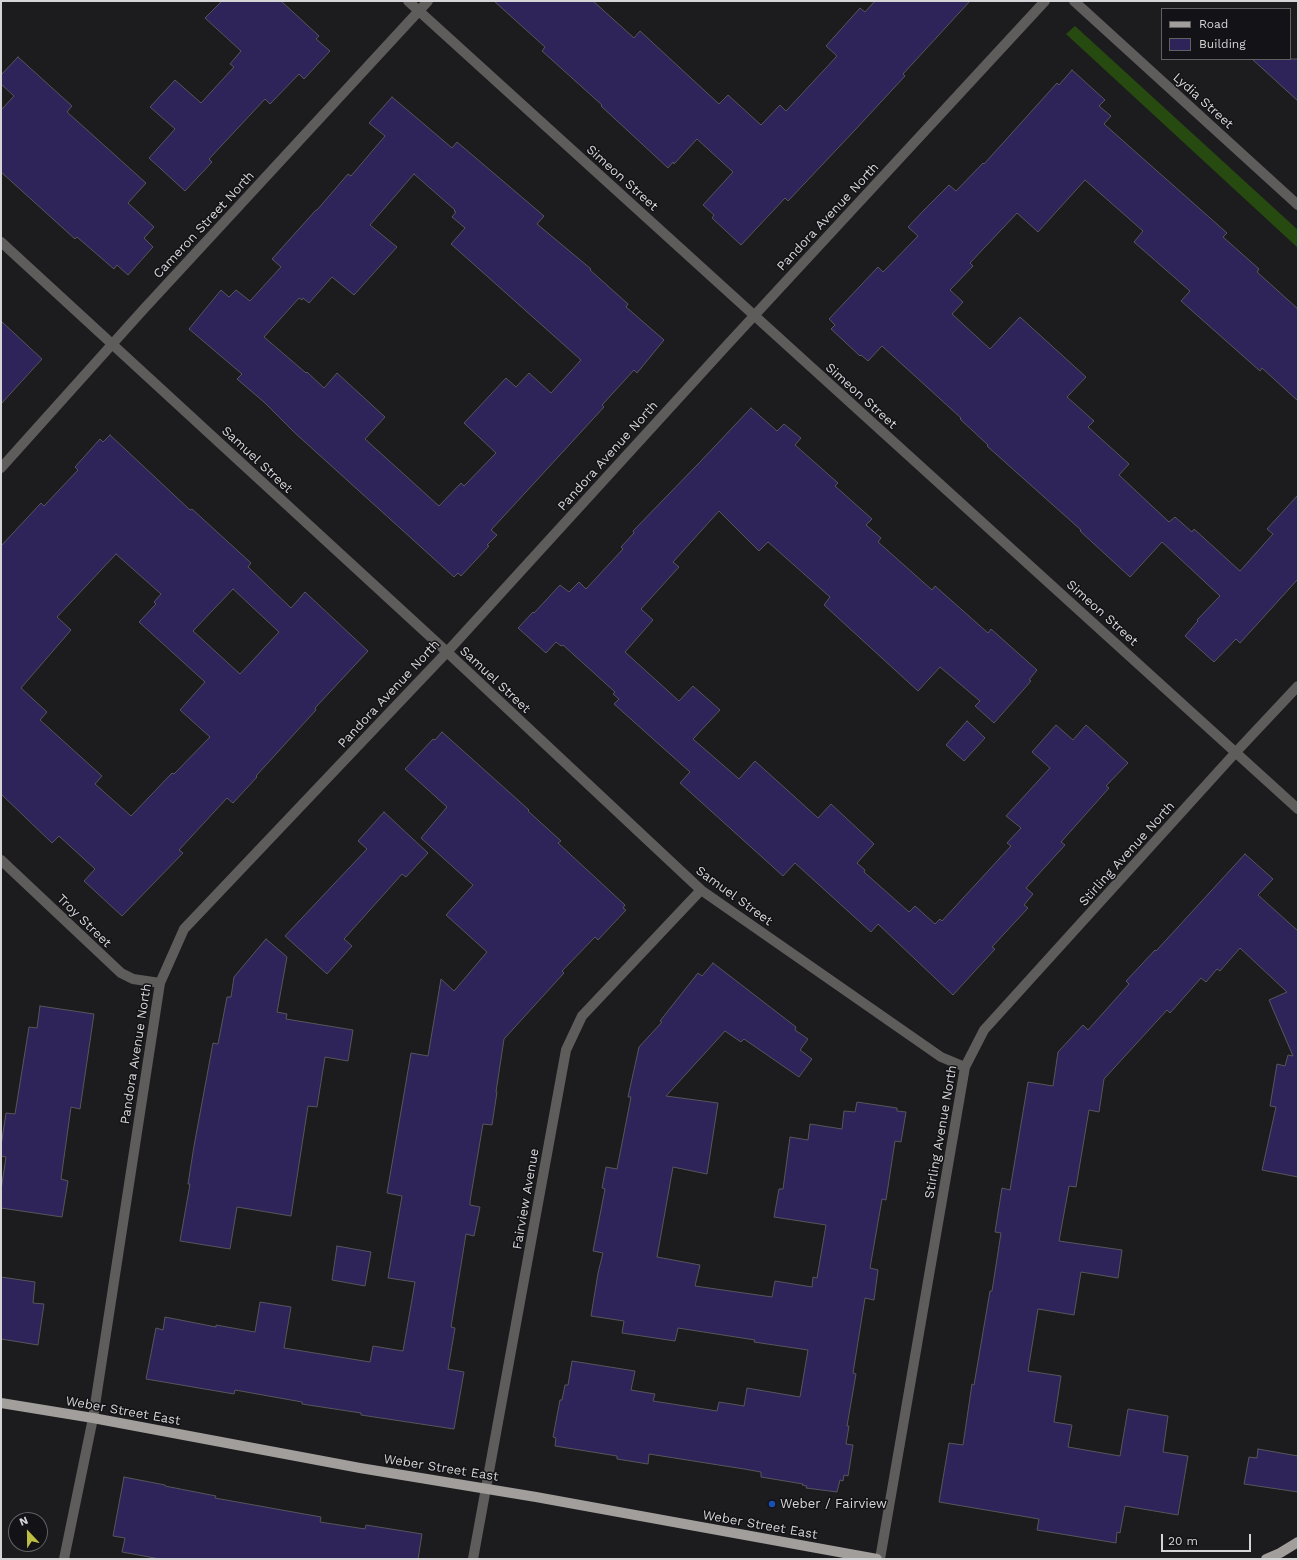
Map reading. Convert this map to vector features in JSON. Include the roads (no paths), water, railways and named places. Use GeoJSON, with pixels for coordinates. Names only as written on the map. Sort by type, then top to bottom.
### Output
{"type":"FeatureCollection","features":[{"type":"Feature","properties":{"kind":"main road","name":"Weber Street East"},"geometry":{"type":"LineString","coordinates":[[1,1403],[93,1418],[360,1468],[487,1489],[878,1559]]}},
{"type":"Feature","properties":{"kind":"main road"},"geometry":{"type":"LineString","coordinates":[[1266,1559],[1280,1553],[1298,1542]]}},
{"type":"Feature","properties":{"kind":"street","name":"Simeon Street"},"geometry":{"type":"LineString","coordinates":[[408,1],[1298,809]]}},
{"type":"Feature","properties":{"kind":"street","name":"Cameron Street North"},"geometry":{"type":"LineString","coordinates":[[1,468],[113,346],[142,312],[428,1]]}},
{"type":"Feature","properties":{"kind":"street","name":"Pandora Avenue North"},"geometry":{"type":"LineString","coordinates":[[64,1559],[93,1418],[160,983],[184,929],[447,652],[754,316],[1045,1]]}},
{"type":"Feature","properties":{"kind":"street","name":"Lydia Street"},"geometry":{"type":"LineString","coordinates":[[1074,1],[1298,205]]}},
{"type":"Feature","properties":{"kind":"street","name":"Samuel Street"},"geometry":{"type":"LineString","coordinates":[[1,242],[447,652],[701,890],[942,1057],[965,1067]]}},
{"type":"Feature","properties":{"kind":"street","name":"Stirling Avenue North"},"geometry":{"type":"LineString","coordinates":[[878,1559],[965,1067],[984,1030],[1236,752],[1298,686]]}},
{"type":"Feature","properties":{"kind":"street","name":"Troy Street"},"geometry":{"type":"LineString","coordinates":[[1,860],[121,973],[133,979],[160,983]]}},
{"type":"Feature","properties":{"kind":"street","name":"Fairview Avenue"},"geometry":{"type":"LineString","coordinates":[[473,1559],[566,1050],[582,1016],[701,890]]}},
{"type":"Feature","properties":{"kind":"place","name":"Weber / Fairview"},"geometry":{"type":"Point","coordinates":[772,1504]}}]}
